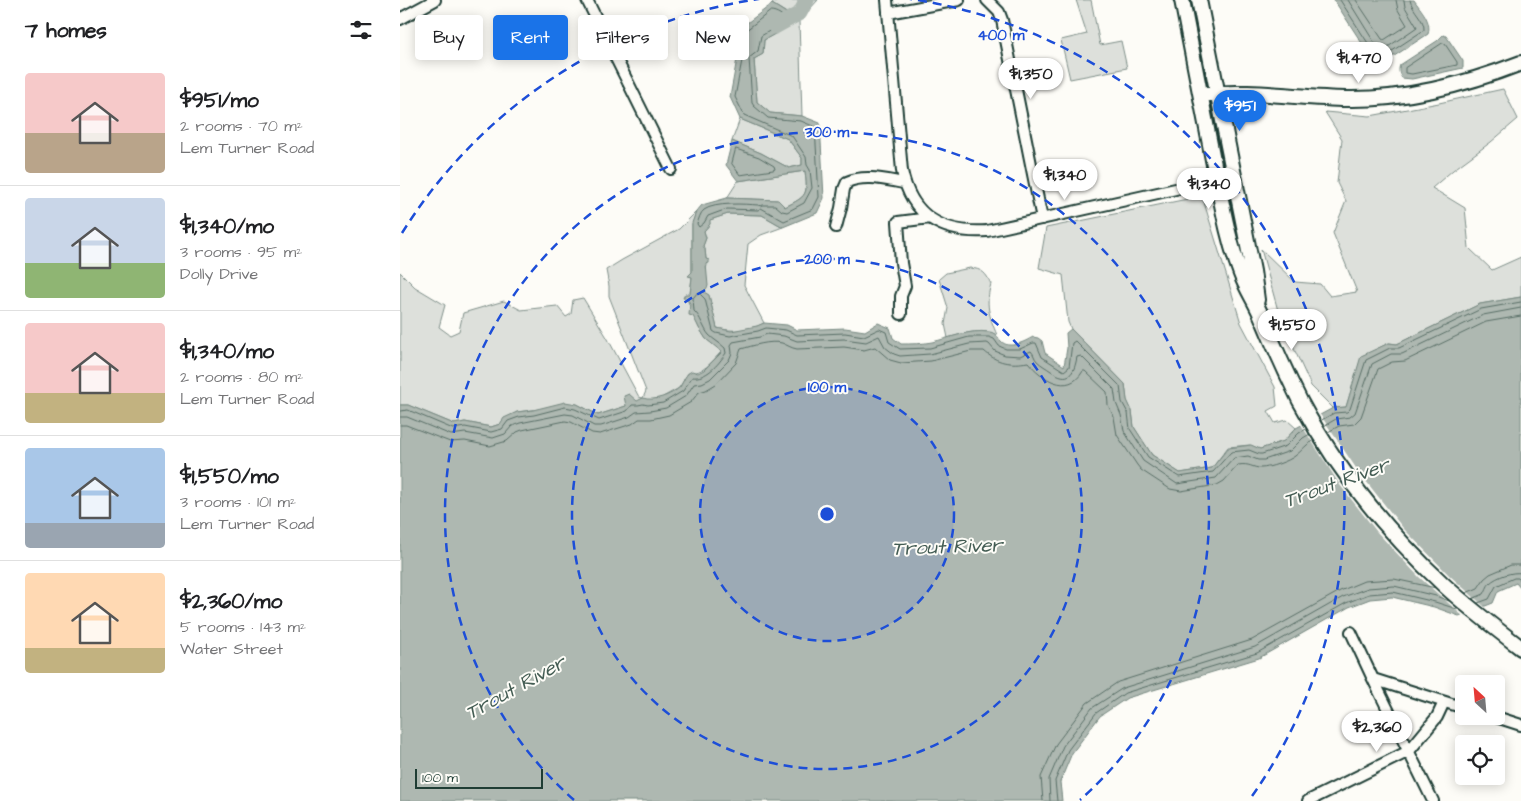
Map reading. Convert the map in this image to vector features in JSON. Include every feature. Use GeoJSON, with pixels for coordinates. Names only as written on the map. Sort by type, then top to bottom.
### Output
{"type":"FeatureCollection","features":[{"type":"Feature","properties":{"kind":"main road"},"geometry":{"type":"LineString","coordinates":[[1182,0],[1217,180],[1241,276],[1259,310],[1283,368],[1301,403],[1342,468],[1368,502],[1413,554],[1445,586],[1483,619],[1521,648]]}},
{"type":"Feature","properties":{"kind":"main road"},"geometry":{"type":"LineString","coordinates":[[1199,0],[1253,271],[1259,310]]}},
{"type":"Feature","properties":{"kind":"main road"},"geometry":{"type":"LineString","coordinates":[[1200,95],[1260,93],[1320,98],[1371,98],[1447,87],[1521,63]]}},
{"type":"Feature","properties":{"kind":"street"},"geometry":{"type":"LineString","coordinates":[[400,18],[435,0]]}},
{"type":"Feature","properties":{"kind":"street"},"geometry":{"type":"LineString","coordinates":[[587,0],[671,169]]}},
{"type":"Feature","properties":{"kind":"street"},"geometry":{"type":"LineString","coordinates":[[887,0],[904,183],[916,204],[930,218],[940,224],[969,232],[987,231],[1234,176]]}},
{"type":"Feature","properties":{"kind":"street"},"geometry":{"type":"LineString","coordinates":[[888,13],[959,0]]}},
{"type":"Feature","properties":{"kind":"street"},"geometry":{"type":"LineString","coordinates":[[986,0],[999,12],[1002,20],[1042,219]]}},
{"type":"Feature","properties":{"kind":"street"},"geometry":{"type":"LineString","coordinates":[[836,227],[844,189],[848,182],[856,178],[872,178],[904,183]]}},
{"type":"Feature","properties":{"kind":"street"},"geometry":{"type":"LineString","coordinates":[[901,314],[901,296],[906,286],[901,263],[898,222],[930,218]]}},
{"type":"Feature","properties":{"kind":"street"},"geometry":{"type":"LineString","coordinates":[[1350,632],[1433,801]]}},
{"type":"Feature","properties":{"kind":"street"},"geometry":{"type":"LineString","coordinates":[[1373,679],[1455,705]]}},
{"type":"Feature","properties":{"kind":"street"},"geometry":{"type":"LineString","coordinates":[[1308,801],[1409,751],[1437,717],[1444,702]]}},
{"type":"Feature","properties":{"kind":"street"},"geometry":{"type":"LineString","coordinates":[[1505,720],[1521,725]]}},
{"type":"Feature","properties":{"kind":"shaded area"},"geometry":{"type":"Polygon","coordinates":[[[777,0],[818,0],[799,21],[802,116],[770,113],[757,102],[754,59],[763,54],[764,40],[798,20],[772,4],[777,0]]]}},
{"type":"Feature","properties":{"kind":"shaded area"},"geometry":{"type":"Polygon","coordinates":[[[1076,0],[1091,0],[1100,45],[1121,41],[1127,68],[1070,79],[1061,40],[1087,34],[1076,0]]]}},
{"type":"Feature","properties":{"kind":"shaded area"},"geometry":{"type":"Polygon","coordinates":[[[1503,89],[1518,119],[1432,188],[1465,208],[1469,248],[1492,270],[1521,257],[1521,297],[1480,304],[1397,344],[1389,343],[1362,356],[1346,407],[1333,408],[1311,386],[1280,318],[1261,249],[1295,282],[1320,284],[1330,296],[1357,292],[1333,233],[1346,201],[1337,183],[1342,139],[1325,112],[1370,116],[1503,89]]]}},
{"type":"Feature","properties":{"kind":"shaded area"},"geometry":{"type":"Polygon","coordinates":[[[740,119],[788,139],[802,158],[802,165],[789,168],[761,153],[732,141],[740,119]]]}},
{"type":"Feature","properties":{"kind":"shaded area"},"geometry":{"type":"Polygon","coordinates":[[[805,171],[806,190],[804,194],[798,200],[785,207],[777,200],[727,198],[738,181],[805,171]]]}},
{"type":"Feature","properties":{"kind":"shaded area"},"geometry":{"type":"Polygon","coordinates":[[[1202,196],[1241,323],[1275,387],[1277,406],[1268,411],[1275,423],[1287,420],[1296,428],[1284,441],[1260,449],[1250,445],[1228,447],[1212,468],[1180,473],[1152,455],[1134,427],[1132,411],[1127,401],[1125,384],[1071,329],[1068,322],[1063,275],[1039,268],[1046,228],[1202,196]]]}},
{"type":"Feature","properties":{"kind":"shaded area"},"geometry":{"type":"Polygon","coordinates":[[[696,212],[692,224],[692,272],[689,276],[692,277],[690,294],[687,299],[699,328],[706,339],[722,351],[703,369],[694,373],[688,373],[679,388],[661,398],[598,415],[577,404],[517,412],[500,424],[491,427],[465,422],[454,424],[408,405],[400,405],[400,272],[415,287],[445,305],[439,327],[450,335],[459,331],[463,313],[504,301],[521,310],[557,306],[566,317],[571,314],[573,300],[583,298],[608,339],[639,397],[643,398],[646,391],[609,296],[606,270],[679,229],[696,212]]]}},
{"type":"Feature","properties":{"kind":"shaded area"},"geometry":{"type":"Polygon","coordinates":[[[728,214],[762,215],[783,227],[761,235],[748,244],[744,285],[764,323],[753,328],[741,330],[717,328],[709,296],[704,292],[709,260],[706,259],[703,246],[706,238],[704,231],[710,224],[709,220],[728,214]]]}},
{"type":"Feature","properties":{"kind":"shaded area"},"geometry":{"type":"Polygon","coordinates":[[[970,268],[983,272],[991,284],[988,298],[989,310],[997,335],[979,332],[948,338],[945,324],[948,308],[939,279],[946,273],[970,268]]]}},
{"type":"Feature","properties":{"kind":"water"},"geometry":{"type":"Polygon","coordinates":[[[1334,0],[1414,0],[1427,20],[1428,34],[1385,62],[1374,62],[1334,0]]]}},
{"type":"Feature","properties":{"kind":"water","name":"Trout River"},"geometry":{"type":"Polygon","coordinates":[[[772,4],[799,21],[764,40],[763,54],[754,59],[757,102],[770,113],[802,116],[820,123],[824,198],[817,213],[783,227],[762,215],[728,214],[710,220],[710,224],[704,231],[706,238],[703,246],[709,263],[706,264],[708,286],[704,292],[709,295],[717,328],[731,331],[764,323],[787,325],[797,330],[845,328],[865,331],[878,323],[890,328],[893,338],[901,344],[928,343],[960,334],[982,331],[991,332],[1004,344],[1008,345],[1017,344],[1033,337],[1038,338],[1042,341],[1045,353],[1064,366],[1067,348],[1066,333],[1071,329],[1125,384],[1134,427],[1152,455],[1180,473],[1212,468],[1228,448],[1251,445],[1260,449],[1284,441],[1296,428],[1333,408],[1346,407],[1361,356],[1389,343],[1397,344],[1480,304],[1521,297],[1521,589],[1516,583],[1498,591],[1493,603],[1459,616],[1434,607],[1392,597],[1370,599],[1349,607],[1259,658],[1127,698],[1100,716],[1072,753],[1060,782],[1062,801],[400,801],[400,405],[408,405],[454,424],[465,422],[491,427],[500,424],[504,418],[517,412],[565,402],[577,404],[598,415],[626,406],[624,396],[629,394],[637,401],[643,398],[662,397],[672,393],[680,387],[690,372],[698,373],[704,370],[722,352],[706,339],[693,316],[689,315],[690,303],[687,299],[683,298],[685,294],[690,294],[692,277],[688,276],[692,272],[692,223],[696,212],[702,205],[727,198],[778,200],[785,207],[802,197],[806,190],[805,171],[738,181],[726,165],[732,141],[761,153],[789,168],[802,165],[802,158],[788,139],[740,119],[730,97],[737,60],[749,60],[749,21],[772,4]]]}},
{"type":"Feature","properties":{"kind":"water"},"geometry":{"type":"Polygon","coordinates":[[[1443,35],[1446,36],[1463,61],[1463,68],[1412,79],[1402,78],[1399,72],[1400,65],[1443,35]]]}},
{"type":"Feature","properties":{"kind":"pier"},"geometry":{"type":"Polygon","coordinates":[[[1319,413],[1358,471],[1403,528],[1449,575],[1486,608],[1464,617],[1419,577],[1377,532],[1340,485],[1300,423],[1319,413]]]}},
{"type":"Feature","properties":{"kind":"waterway"},"geometry":{"type":"LineString","coordinates":[[775,27],[800,13],[807,0]]}}]}
